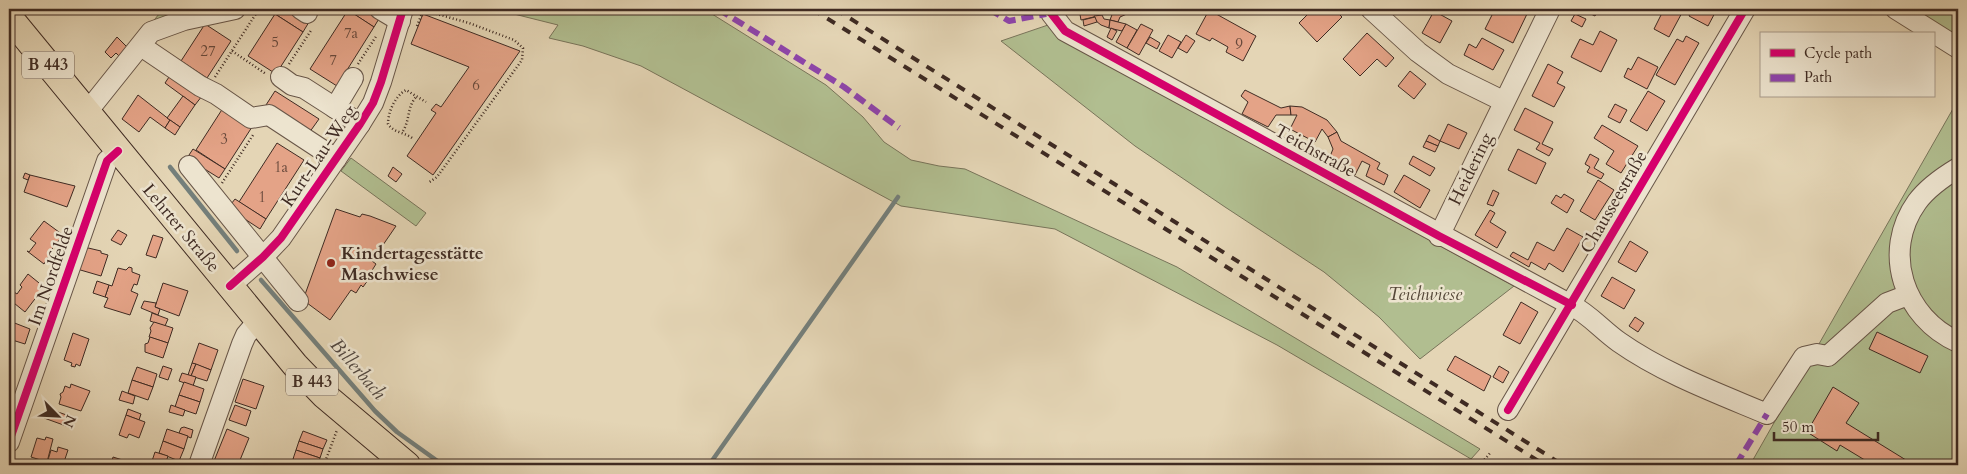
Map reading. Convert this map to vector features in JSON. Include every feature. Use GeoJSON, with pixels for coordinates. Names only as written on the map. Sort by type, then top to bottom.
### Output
{"type":"FeatureCollection","features":[{"type":"Feature","properties":{"kind":"main road","name":"Lehrter Straße"},"geometry":{"type":"LineString","coordinates":[[12,29],[87,112],[295,365],[324,395],[407,465]]}},
{"type":"Feature","properties":{"kind":"street"},"geometry":{"type":"LineString","coordinates":[[87,112],[146,39],[184,20],[234,9]]}},
{"type":"Feature","properties":{"kind":"street"},"geometry":{"type":"LineString","coordinates":[[1371,9],[1418,52],[1448,74],[1503,102]]}},
{"type":"Feature","properties":{"kind":"street","name":"Heidering"},"geometry":{"type":"LineString","coordinates":[[1439,236],[1550,9]]}},
{"type":"Feature","properties":{"kind":"street","name":"Chausseestraße"},"geometry":{"type":"LineString","coordinates":[[1508,410],[1572,305],[1745,9]]}},
{"type":"Feature","properties":{"kind":"street"},"geometry":{"type":"LineString","coordinates":[[1896,9],[1933,32]]}},
{"type":"Feature","properties":{"kind":"street","name":"Teichstraße"},"geometry":{"type":"LineString","coordinates":[[1051,11],[1065,31],[1439,236],[1572,305],[1619,342],[1659,365],[1719,394],[1767,414],[1804,357],[1817,354],[1828,356],[1887,304],[1908,295]]}},
{"type":"Feature","properties":{"kind":"street","name":"Kurt-Lau-Weg"},"geometry":{"type":"LineString","coordinates":[[230,286],[281,238],[373,103],[381,82],[393,13]]}},
{"type":"Feature","properties":{"kind":"street"},"geometry":{"type":"LineString","coordinates":[[1934,33],[1958,48]]}},
{"type":"Feature","properties":{"kind":"street"},"geometry":{"type":"LineString","coordinates":[[146,39],[207,90],[251,118],[269,115],[336,159]]}},
{"type":"Feature","properties":{"kind":"street"},"geometry":{"type":"LineString","coordinates":[[276,77],[292,85],[304,88],[360,124]]}},
{"type":"Feature","properties":{"kind":"street"},"geometry":{"type":"LineString","coordinates":[[335,108],[353,78]]}},
{"type":"Feature","properties":{"kind":"street","name":"Im Nordfelde"},"geometry":{"type":"LineString","coordinates":[[9,442],[107,161],[118,151]]}},
{"type":"Feature","properties":{"kind":"street"},"geometry":{"type":"LineString","coordinates":[[189,166],[298,301]]}},
{"type":"Feature","properties":{"kind":"street"},"geometry":{"type":"LineString","coordinates":[[1958,168],[1932,186],[1917,202],[1908,219],[1901,240],[1900,263],[1908,295],[1922,316],[1935,329],[1958,342]]}},
{"type":"Feature","properties":{"kind":"street"},"geometry":{"type":"LineString","coordinates":[[199,465],[246,334],[258,321]]}},
{"type":"Feature","properties":{"kind":"path"},"geometry":{"type":"LineString","coordinates":[[207,90],[259,9]]}},
{"type":"Feature","properties":{"kind":"path"},"geometry":{"type":"LineString","coordinates":[[418,9],[469,23],[514,40],[523,48],[524,54],[522,60],[437,177],[428,183]]}},
{"type":"Feature","properties":{"kind":"path"},"geometry":{"type":"LineString","coordinates":[[353,78],[352,73],[393,13]]}},
{"type":"Feature","properties":{"kind":"path"},"geometry":{"type":"LineString","coordinates":[[232,51],[276,77]]}},
{"type":"Feature","properties":{"kind":"path"},"geometry":{"type":"LineString","coordinates":[[412,138],[403,131],[395,131],[389,126],[389,116],[396,100],[406,90],[426,102]]}},
{"type":"Feature","properties":{"kind":"path"},"geometry":{"type":"LineString","coordinates":[[403,131],[407,123],[410,106],[416,97]]}},
{"type":"Feature","properties":{"kind":"path"},"geometry":{"type":"LineString","coordinates":[[324,465],[339,424]]}},
{"type":"Feature","properties":{"kind":"path"},"geometry":{"type":"LineString","coordinates":[[1480,465],[1491,452]]}},
{"type":"Feature","properties":{"kind":"green space"},"geometry":{"type":"Polygon","coordinates":[[[163,9],[211,9],[147,29],[163,9]]]}},
{"type":"Feature","properties":{"kind":"green space"},"geometry":{"type":"Polygon","coordinates":[[[494,9],[704,9],[826,85],[863,117],[884,142],[911,160],[965,169],[1177,267],[1480,449],[1471,459],[1277,345],[1055,229],[901,206],[641,66],[583,46],[549,38],[558,25],[494,9]]]}},
{"type":"Feature","properties":{"kind":"green space"},"geometry":{"type":"Polygon","coordinates":[[[1906,9],[1958,9],[1958,44],[1906,9]]]}},
{"type":"Feature","properties":{"kind":"green space","name":"Teichwiese"},"geometry":{"type":"Polygon","coordinates":[[[1048,25],[1062,40],[1514,286],[1420,359],[1379,317],[1324,272],[1135,146],[1001,41],[1048,25]]]}},
{"type":"Feature","properties":{"kind":"green space"},"geometry":{"type":"Polygon","coordinates":[[[1958,100],[1958,465],[1750,465],[1958,100]]]}},
{"type":"Feature","properties":{"kind":"green space"},"geometry":{"type":"Polygon","coordinates":[[[351,158],[426,213],[416,226],[341,171],[351,158]]]}},
{"type":"Feature","properties":{"kind":"building"},"geometry":{"type":"Polygon","coordinates":[[[34,9],[46,9],[42,14],[34,9]]]}},
{"type":"Feature","properties":{"kind":"building"},"geometry":{"type":"Polygon","coordinates":[[[274,9],[288,9],[309,22],[303,32],[272,12],[274,9]]]}},
{"type":"Feature","properties":{"kind":"building"},"geometry":{"type":"Polygon","coordinates":[[[346,9],[367,9],[380,17],[374,27],[346,9]]]}},
{"type":"Feature","properties":{"kind":"building"},"geometry":{"type":"Polygon","coordinates":[[[1079,9],[1100,9],[1102,15],[1081,20],[1079,9]]]}},
{"type":"Feature","properties":{"kind":"building"},"geometry":{"type":"Polygon","coordinates":[[[1128,9],[1129,13],[1120,17],[1118,22],[1110,20],[1113,12],[1128,9]]]}},
{"type":"Feature","properties":{"kind":"building"},"geometry":{"type":"Polygon","coordinates":[[[1313,9],[1334,9],[1342,17],[1317,42],[1299,23],[1313,9]]]}},
{"type":"Feature","properties":{"kind":"building"},"geometry":{"type":"Polygon","coordinates":[[[1495,9],[1527,9],[1525,13],[1527,14],[1513,43],[1485,29],[1495,9]]]}},
{"type":"Feature","properties":{"kind":"building"},"geometry":{"type":"Polygon","coordinates":[[[1581,9],[1599,9],[1595,16],[1581,9]]]}},
{"type":"Feature","properties":{"kind":"building"},"geometry":{"type":"Polygon","coordinates":[[[1664,9],[1684,9],[1669,37],[1654,29],[1664,9]]]}},
{"type":"Feature","properties":{"kind":"building"},"geometry":{"type":"Polygon","coordinates":[[[1692,9],[1717,9],[1708,26],[1689,16],[1692,9]]]}},
{"type":"Feature","properties":{"kind":"building"},"geometry":{"type":"Polygon","coordinates":[[[348,10],[374,27],[337,86],[310,69],[348,10]]]}},
{"type":"Feature","properties":{"kind":"building"},"geometry":{"type":"Polygon","coordinates":[[[1209,10],[1256,36],[1243,61],[1226,52],[1228,47],[1212,38],[1210,41],[1196,34],[1209,10]]]}},
{"type":"Feature","properties":{"kind":"building"},"geometry":{"type":"Polygon","coordinates":[[[1434,11],[1452,21],[1440,43],[1422,33],[1434,11]]]}},
{"type":"Feature","properties":{"kind":"building"},"geometry":{"type":"Polygon","coordinates":[[[275,14],[303,32],[276,74],[248,56],[275,14]]]}},
{"type":"Feature","properties":{"kind":"building"},"geometry":{"type":"Polygon","coordinates":[[[423,14],[520,51],[433,175],[407,156],[436,113],[431,110],[436,104],[441,107],[469,67],[411,44],[423,14]]]}},
{"type":"Feature","properties":{"kind":"building"},"geometry":{"type":"Polygon","coordinates":[[[1575,14],[1586,19],[1582,27],[1571,21],[1575,14]]]}},
{"type":"Feature","properties":{"kind":"building"},"geometry":{"type":"Polygon","coordinates":[[[1102,15],[1104,19],[1110,20],[1109,28],[1096,21],[1094,16],[1102,15]]]}},
{"type":"Feature","properties":{"kind":"building"},"geometry":{"type":"Polygon","coordinates":[[[1095,17],[1097,22],[1084,26],[1083,20],[1095,17]]]}},
{"type":"Feature","properties":{"kind":"building"},"geometry":{"type":"Polygon","coordinates":[[[1110,20],[1126,24],[1122,31],[1109,28],[1110,20]]]}},
{"type":"Feature","properties":{"kind":"building"},"geometry":{"type":"Polygon","coordinates":[[[205,24],[231,41],[207,78],[181,61],[205,24]]]}},
{"type":"Feature","properties":{"kind":"building"},"geometry":{"type":"Polygon","coordinates":[[[1126,24],[1137,30],[1127,48],[1116,42],[1126,24]]]}},
{"type":"Feature","properties":{"kind":"building"},"geometry":{"type":"Polygon","coordinates":[[[1141,24],[1153,30],[1139,55],[1127,48],[1141,24]]]}},
{"type":"Feature","properties":{"kind":"building"},"geometry":{"type":"Polygon","coordinates":[[[1111,28],[1117,31],[1112,40],[1107,37],[1111,28]]]}},
{"type":"Feature","properties":{"kind":"building"},"geometry":{"type":"Polygon","coordinates":[[[1600,31],[1617,40],[1601,72],[1571,57],[1580,39],[1593,45],[1600,31]]]}},
{"type":"Feature","properties":{"kind":"building"},"geometry":{"type":"Polygon","coordinates":[[[1367,33],[1394,58],[1386,67],[1377,59],[1360,76],[1343,59],[1367,33]]]}},
{"type":"Feature","properties":{"kind":"building"},"geometry":{"type":"Polygon","coordinates":[[[1168,35],[1181,42],[1172,58],[1159,51],[1168,35]]]}},
{"type":"Feature","properties":{"kind":"building"},"geometry":{"type":"Polygon","coordinates":[[[1186,35],[1195,41],[1187,53],[1178,48],[1186,35]]]}},
{"type":"Feature","properties":{"kind":"building"},"geometry":{"type":"Polygon","coordinates":[[[1686,36],[1699,43],[1675,85],[1656,75],[1677,39],[1683,42],[1686,36]]]}},
{"type":"Feature","properties":{"kind":"building"},"geometry":{"type":"Polygon","coordinates":[[[117,37],[128,48],[120,57],[116,53],[111,58],[105,52],[117,37]]]}},
{"type":"Feature","properties":{"kind":"building"},"geometry":{"type":"Polygon","coordinates":[[[1150,37],[1160,43],[1157,49],[1146,43],[1150,37]]]}},
{"type":"Feature","properties":{"kind":"building"},"geometry":{"type":"Polygon","coordinates":[[[1482,38],[1504,50],[1493,70],[1464,55],[1469,44],[1476,48],[1482,38]]]}},
{"type":"Feature","properties":{"kind":"building"},"geometry":{"type":"Polygon","coordinates":[[[1638,57],[1658,67],[1647,89],[1624,77],[1628,68],[1631,70],[1638,57]]]}},
{"type":"Feature","properties":{"kind":"building"},"geometry":{"type":"Polygon","coordinates":[[[1548,64],[1563,72],[1557,83],[1565,87],[1554,107],[1532,96],[1548,64]]]}},
{"type":"Feature","properties":{"kind":"building"},"geometry":{"type":"Polygon","coordinates":[[[1410,71],[1426,84],[1414,99],[1398,86],[1410,71]]]}},
{"type":"Feature","properties":{"kind":"building"},"geometry":{"type":"Polygon","coordinates":[[[171,74],[202,96],[195,105],[165,83],[171,74]]]}},
{"type":"Feature","properties":{"kind":"building"},"geometry":{"type":"Polygon","coordinates":[[[1245,90],[1281,108],[1290,106],[1291,115],[1276,115],[1268,127],[1242,114],[1248,102],[1241,96],[1245,90]]]}},
{"type":"Feature","properties":{"kind":"building"},"geometry":{"type":"Polygon","coordinates":[[[275,91],[319,119],[309,133],[266,105],[275,91]]]}},
{"type":"Feature","properties":{"kind":"building"},"geometry":{"type":"Polygon","coordinates":[[[1648,91],[1665,101],[1647,131],[1630,121],[1648,91]]]}},
{"type":"Feature","properties":{"kind":"building"},"geometry":{"type":"Polygon","coordinates":[[[138,95],[170,120],[165,128],[150,117],[139,132],[122,119],[138,95]]]}},
{"type":"Feature","properties":{"kind":"building"},"geometry":{"type":"Polygon","coordinates":[[[183,96],[195,105],[180,127],[167,118],[183,96]]]}},
{"type":"Feature","properties":{"kind":"building"},"geometry":{"type":"Polygon","coordinates":[[[1615,104],[1627,110],[1620,123],[1608,117],[1615,104]]]}},
{"type":"Feature","properties":{"kind":"building"},"geometry":{"type":"Polygon","coordinates":[[[1290,106],[1302,107],[1327,120],[1337,132],[1328,137],[1322,129],[1315,142],[1290,129],[1297,115],[1291,115],[1290,106]]]}},
{"type":"Feature","properties":{"kind":"building"},"geometry":{"type":"Polygon","coordinates":[[[223,108],[252,127],[225,169],[196,150],[223,108]]]}},
{"type":"Feature","properties":{"kind":"building"},"geometry":{"type":"Polygon","coordinates":[[[1525,108],[1553,122],[1542,144],[1553,149],[1549,156],[1536,149],[1540,143],[1514,130],[1525,108]]]}},
{"type":"Feature","properties":{"kind":"building"},"geometry":{"type":"Polygon","coordinates":[[[170,120],[180,127],[175,135],[165,128],[170,120]]]}},
{"type":"Feature","properties":{"kind":"building"},"geometry":{"type":"Polygon","coordinates":[[[1448,124],[1467,133],[1459,149],[1440,141],[1448,124]]]}},
{"type":"Feature","properties":{"kind":"building"},"geometry":{"type":"Polygon","coordinates":[[[1602,125],[1638,146],[1621,173],[1606,164],[1614,151],[1594,138],[1602,125]]]}},
{"type":"Feature","properties":{"kind":"building"},"geometry":{"type":"Polygon","coordinates":[[[1337,132],[1341,141],[1380,163],[1377,169],[1388,175],[1384,185],[1366,176],[1370,165],[1362,161],[1355,175],[1329,159],[1333,149],[1328,137],[1337,132]]]}},
{"type":"Feature","properties":{"kind":"building"},"geometry":{"type":"Polygon","coordinates":[[[1429,135],[1440,141],[1438,146],[1426,141],[1429,135]]]}},
{"type":"Feature","properties":{"kind":"building"},"geometry":{"type":"Polygon","coordinates":[[[1426,141],[1438,146],[1435,152],[1423,147],[1426,141]]]}},
{"type":"Feature","properties":{"kind":"building"},"geometry":{"type":"Polygon","coordinates":[[[277,143],[304,160],[266,219],[239,202],[277,143]]]}},
{"type":"Feature","properties":{"kind":"building"},"geometry":{"type":"Polygon","coordinates":[[[193,149],[225,169],[219,178],[187,158],[193,149]]]}},
{"type":"Feature","properties":{"kind":"building"},"geometry":{"type":"Polygon","coordinates":[[[1518,149],[1546,163],[1536,184],[1508,170],[1518,149]]]}},
{"type":"Feature","properties":{"kind":"building"},"geometry":{"type":"Polygon","coordinates":[[[1590,154],[1599,159],[1594,168],[1604,174],[1601,179],[1587,172],[1590,167],[1585,164],[1590,154]]]}},
{"type":"Feature","properties":{"kind":"building"},"geometry":{"type":"Polygon","coordinates":[[[1413,156],[1435,168],[1430,176],[1409,164],[1413,156]]]}},
{"type":"Feature","properties":{"kind":"building"},"geometry":{"type":"Polygon","coordinates":[[[393,167],[402,174],[396,182],[388,176],[393,167]]]}},
{"type":"Feature","properties":{"kind":"building"},"geometry":{"type":"Polygon","coordinates":[[[25,173],[30,175],[28,180],[23,178],[25,173]]]}},
{"type":"Feature","properties":{"kind":"building"},"geometry":{"type":"Polygon","coordinates":[[[30,175],[75,186],[67,207],[24,192],[30,175]]]}},
{"type":"Feature","properties":{"kind":"building"},"geometry":{"type":"Polygon","coordinates":[[[1404,175],[1430,190],[1420,208],[1394,192],[1404,175]]]}},
{"type":"Feature","properties":{"kind":"building"},"geometry":{"type":"Polygon","coordinates":[[[1598,180],[1614,190],[1595,220],[1580,211],[1598,180]]]}},
{"type":"Feature","properties":{"kind":"building"},"geometry":{"type":"Polygon","coordinates":[[[1493,190],[1499,193],[1493,206],[1487,204],[1493,190]]]}},
{"type":"Feature","properties":{"kind":"building"},"geometry":{"type":"Polygon","coordinates":[[[1564,194],[1574,200],[1567,213],[1551,203],[1556,195],[1561,198],[1564,194]]]}},
{"type":"Feature","properties":{"kind":"building"},"geometry":{"type":"Polygon","coordinates":[[[235,199],[266,219],[260,229],[228,208],[235,199]]]}},
{"type":"Feature","properties":{"kind":"building"},"geometry":{"type":"Polygon","coordinates":[[[336,209],[360,217],[362,214],[370,216],[396,226],[372,261],[376,264],[371,272],[373,273],[356,293],[351,290],[330,320],[303,300],[336,209]]]}},
{"type":"Feature","properties":{"kind":"building"},"geometry":{"type":"Polygon","coordinates":[[[1490,210],[1495,213],[1490,222],[1506,232],[1497,248],[1475,235],[1490,210]]]}},
{"type":"Feature","properties":{"kind":"building"},"geometry":{"type":"Polygon","coordinates":[[[44,221],[63,235],[49,253],[44,264],[27,251],[29,252],[36,243],[30,239],[44,221]]]}},
{"type":"Feature","properties":{"kind":"building"},"geometry":{"type":"Polygon","coordinates":[[[1567,228],[1583,237],[1563,272],[1549,263],[1545,270],[1531,262],[1529,267],[1510,256],[1513,252],[1528,260],[1537,242],[1554,251],[1567,228]]]}},
{"type":"Feature","properties":{"kind":"building"},"geometry":{"type":"Polygon","coordinates":[[[118,230],[127,235],[121,245],[111,240],[118,230]]]}},
{"type":"Feature","properties":{"kind":"building"},"geometry":{"type":"Polygon","coordinates":[[[153,235],[163,238],[156,258],[146,255],[153,235]]]}},
{"type":"Feature","properties":{"kind":"building"},"geometry":{"type":"Polygon","coordinates":[[[1630,241],[1648,252],[1636,272],[1618,262],[1630,241]]]}},
{"type":"Feature","properties":{"kind":"building"},"geometry":{"type":"Polygon","coordinates":[[[84,247],[101,251],[101,253],[108,255],[101,276],[77,269],[84,247]]]}},
{"type":"Feature","properties":{"kind":"building"},"geometry":{"type":"Polygon","coordinates":[[[129,267],[132,268],[132,272],[140,275],[137,285],[134,284],[131,291],[138,294],[130,315],[104,307],[108,298],[105,297],[109,285],[112,286],[118,268],[126,270],[129,267]]]}},
{"type":"Feature","properties":{"kind":"building"},"geometry":{"type":"Polygon","coordinates":[[[28,274],[44,287],[25,312],[9,299],[14,292],[17,294],[22,287],[20,285],[28,274]]]}},
{"type":"Feature","properties":{"kind":"building"},"geometry":{"type":"Polygon","coordinates":[[[1612,277],[1635,290],[1624,309],[1601,296],[1612,277]]]}},
{"type":"Feature","properties":{"kind":"building"},"geometry":{"type":"Polygon","coordinates":[[[97,281],[109,285],[105,297],[93,293],[97,281]]]}},
{"type":"Feature","properties":{"kind":"building"},"geometry":{"type":"Polygon","coordinates":[[[163,283],[188,291],[179,316],[155,307],[163,283]]]}},
{"type":"Feature","properties":{"kind":"building"},"geometry":{"type":"Polygon","coordinates":[[[144,301],[156,303],[155,307],[160,309],[158,315],[141,308],[144,301]]]}},
{"type":"Feature","properties":{"kind":"building"},"geometry":{"type":"Polygon","coordinates":[[[1521,302],[1538,312],[1520,344],[1503,335],[1521,302]]]}},
{"type":"Feature","properties":{"kind":"building"},"geometry":{"type":"Polygon","coordinates":[[[152,313],[168,319],[165,326],[150,321],[152,313]]]}},
{"type":"Feature","properties":{"kind":"building"},"geometry":{"type":"Polygon","coordinates":[[[1635,317],[1644,323],[1638,332],[1629,326],[1635,317]]]}},
{"type":"Feature","properties":{"kind":"building"},"geometry":{"type":"Polygon","coordinates":[[[12,322],[30,329],[25,344],[9,339],[12,322]]]}},
{"type":"Feature","properties":{"kind":"building"},"geometry":{"type":"Polygon","coordinates":[[[154,322],[173,328],[168,343],[149,337],[150,328],[154,322]]]}},
{"type":"Feature","properties":{"kind":"building"},"geometry":{"type":"Polygon","coordinates":[[[1877,332],[1928,356],[1920,373],[1869,349],[1877,332]]]}},
{"type":"Feature","properties":{"kind":"building"},"geometry":{"type":"Polygon","coordinates":[[[73,333],[89,339],[80,366],[76,364],[75,367],[71,366],[72,363],[64,360],[73,333]]]}},
{"type":"Feature","properties":{"kind":"building"},"geometry":{"type":"Polygon","coordinates":[[[150,337],[168,343],[163,358],[145,352],[145,344],[148,343],[150,337]]]}},
{"type":"Feature","properties":{"kind":"building"},"geometry":{"type":"Polygon","coordinates":[[[199,343],[218,350],[211,370],[192,363],[199,343]]]}},
{"type":"Feature","properties":{"kind":"building"},"geometry":{"type":"Polygon","coordinates":[[[1455,356],[1491,376],[1484,391],[1447,370],[1455,356]]]}},
{"type":"Feature","properties":{"kind":"building"},"geometry":{"type":"Polygon","coordinates":[[[192,363],[196,364],[191,376],[188,375],[192,363]]]}},
{"type":"Feature","properties":{"kind":"building"},"geometry":{"type":"Polygon","coordinates":[[[196,364],[211,370],[207,381],[191,376],[196,364]]]}},
{"type":"Feature","properties":{"kind":"building"},"geometry":{"type":"Polygon","coordinates":[[[163,366],[172,369],[168,380],[159,377],[163,366]]]}},
{"type":"Feature","properties":{"kind":"building"},"geometry":{"type":"Polygon","coordinates":[[[1499,366],[1509,372],[1503,383],[1493,377],[1499,366]]]}},
{"type":"Feature","properties":{"kind":"building"},"geometry":{"type":"Polygon","coordinates":[[[137,367],[157,374],[153,387],[132,380],[137,367]]]}},
{"type":"Feature","properties":{"kind":"building"},"geometry":{"type":"Polygon","coordinates":[[[182,373],[196,377],[193,386],[179,381],[182,373]]]}},
{"type":"Feature","properties":{"kind":"building"},"geometry":{"type":"Polygon","coordinates":[[[243,379],[264,386],[256,409],[235,402],[243,379]]]}},
{"type":"Feature","properties":{"kind":"building"},"geometry":{"type":"Polygon","coordinates":[[[132,380],[153,387],[148,400],[128,393],[132,380]]]}},
{"type":"Feature","properties":{"kind":"building"},"geometry":{"type":"Polygon","coordinates":[[[184,382],[204,389],[200,402],[179,395],[184,382]]]}},
{"type":"Feature","properties":{"kind":"building"},"geometry":{"type":"Polygon","coordinates":[[[71,384],[90,391],[81,411],[59,404],[60,394],[65,386],[70,388],[71,384]]]}},
{"type":"Feature","properties":{"kind":"building"},"geometry":{"type":"Polygon","coordinates":[[[1833,387],[1859,403],[1846,423],[1914,465],[1873,465],[1840,445],[1837,451],[1807,432],[1833,387]]]}},
{"type":"Feature","properties":{"kind":"building"},"geometry":{"type":"Polygon","coordinates":[[[122,391],[135,396],[133,404],[119,400],[122,391]]]}},
{"type":"Feature","properties":{"kind":"building"},"geometry":{"type":"Polygon","coordinates":[[[179,395],[200,402],[196,414],[175,407],[179,395]]]}},
{"type":"Feature","properties":{"kind":"building"},"geometry":{"type":"Polygon","coordinates":[[[171,405],[185,410],[183,416],[169,412],[171,405]]]}},
{"type":"Feature","properties":{"kind":"building"},"geometry":{"type":"Polygon","coordinates":[[[235,405],[251,411],[246,426],[229,420],[235,405]]]}},
{"type":"Feature","properties":{"kind":"building"},"geometry":{"type":"Polygon","coordinates":[[[47,408],[72,417],[69,427],[44,418],[47,408]]]}},
{"type":"Feature","properties":{"kind":"building"},"geometry":{"type":"Polygon","coordinates":[[[128,409],[141,414],[139,420],[126,415],[128,409]]]}},
{"type":"Feature","properties":{"kind":"building"},"geometry":{"type":"Polygon","coordinates":[[[126,415],[145,422],[139,438],[129,434],[127,438],[119,435],[126,415]]]}},
{"type":"Feature","properties":{"kind":"building"},"geometry":{"type":"Polygon","coordinates":[[[181,428],[193,430],[191,438],[179,433],[181,428]]]}},
{"type":"Feature","properties":{"kind":"building"},"geometry":{"type":"Polygon","coordinates":[[[167,429],[188,436],[184,449],[163,441],[167,429]]]}},
{"type":"Feature","properties":{"kind":"building"},"geometry":{"type":"Polygon","coordinates":[[[227,429],[249,438],[238,465],[225,465],[214,461],[227,429]]]}},
{"type":"Feature","properties":{"kind":"building"},"geometry":{"type":"Polygon","coordinates":[[[303,431],[327,440],[323,449],[299,441],[303,431]]]}},
{"type":"Feature","properties":{"kind":"building"},"geometry":{"type":"Polygon","coordinates":[[[46,437],[53,439],[47,462],[31,457],[37,438],[45,440],[46,437]]]}},
{"type":"Feature","properties":{"kind":"building"},"geometry":{"type":"Polygon","coordinates":[[[163,441],[184,449],[179,461],[159,453],[163,441]]]}},
{"type":"Feature","properties":{"kind":"building"},"geometry":{"type":"Polygon","coordinates":[[[299,441],[323,449],[320,458],[296,450],[299,441]]]}},
{"type":"Feature","properties":{"kind":"building"},"geometry":{"type":"Polygon","coordinates":[[[58,447],[68,450],[63,465],[48,460],[51,450],[57,452],[58,447]]]}},
{"type":"Feature","properties":{"kind":"building"},"geometry":{"type":"Polygon","coordinates":[[[296,450],[320,458],[317,465],[310,465],[293,459],[296,450]]]}},
{"type":"Feature","properties":{"kind":"building"},"geometry":{"type":"Polygon","coordinates":[[[155,452],[168,456],[165,465],[152,461],[155,452]]]}},
{"type":"Feature","properties":{"kind":"building"},"geometry":{"type":"Polygon","coordinates":[[[113,457],[132,463],[131,465],[111,465],[113,457]]]}},
{"type":"Feature","properties":{"kind":"building"},"geometry":{"type":"Polygon","coordinates":[[[293,459],[310,465],[290,465],[293,459]]]}},
{"type":"Feature","properties":{"kind":"waterway","name":"Billerbach"},"geometry":{"type":"LineString","coordinates":[[170,167],[237,251]]}},
{"type":"Feature","properties":{"kind":"waterway"},"geometry":{"type":"LineString","coordinates":[[709,465],[898,197]]}},
{"type":"Feature","properties":{"kind":"waterway","name":"Billerbach"},"geometry":{"type":"LineString","coordinates":[[261,280],[375,411],[397,432],[443,465]]}},
{"type":"Feature","properties":{"kind":"railway"},"geometry":{"type":"LineString","coordinates":[[812,9],[1545,465]]}},
{"type":"Feature","properties":{"kind":"railway"},"geometry":{"type":"LineString","coordinates":[[835,9],[1563,465]]}},
{"type":"Feature","properties":{"kind":"marked path"},"geometry":{"type":"LineString","coordinates":[[718,9],[844,87],[899,128]]}},
{"type":"Feature","properties":{"kind":"marked path"},"geometry":{"type":"LineString","coordinates":[[989,9],[1009,21],[1051,13]]}},
{"type":"Feature","properties":{"kind":"marked path"},"geometry":{"type":"LineString","coordinates":[[1736,465],[1767,414]]}},
{"type":"Feature","properties":{"kind":"cycle path"},"geometry":{"type":"LineString","coordinates":[[230,286],[281,238],[360,124],[373,103],[381,82],[403,9]]}},
{"type":"Feature","properties":{"kind":"cycle path"},"geometry":{"type":"LineString","coordinates":[[1051,9],[1051,13],[1065,31],[1439,236],[1572,305]]}},
{"type":"Feature","properties":{"kind":"cycle path"},"geometry":{"type":"LineString","coordinates":[[1508,410],[1745,9]]}},
{"type":"Feature","properties":{"kind":"cycle path"},"geometry":{"type":"LineString","coordinates":[[9,442],[107,161],[118,151]]}},
{"type":"Feature","properties":{"kind":"place","name":"Kindertagesstätte Maschwiese"},"geometry":{"type":"Point","coordinates":[331,263]}}]}
